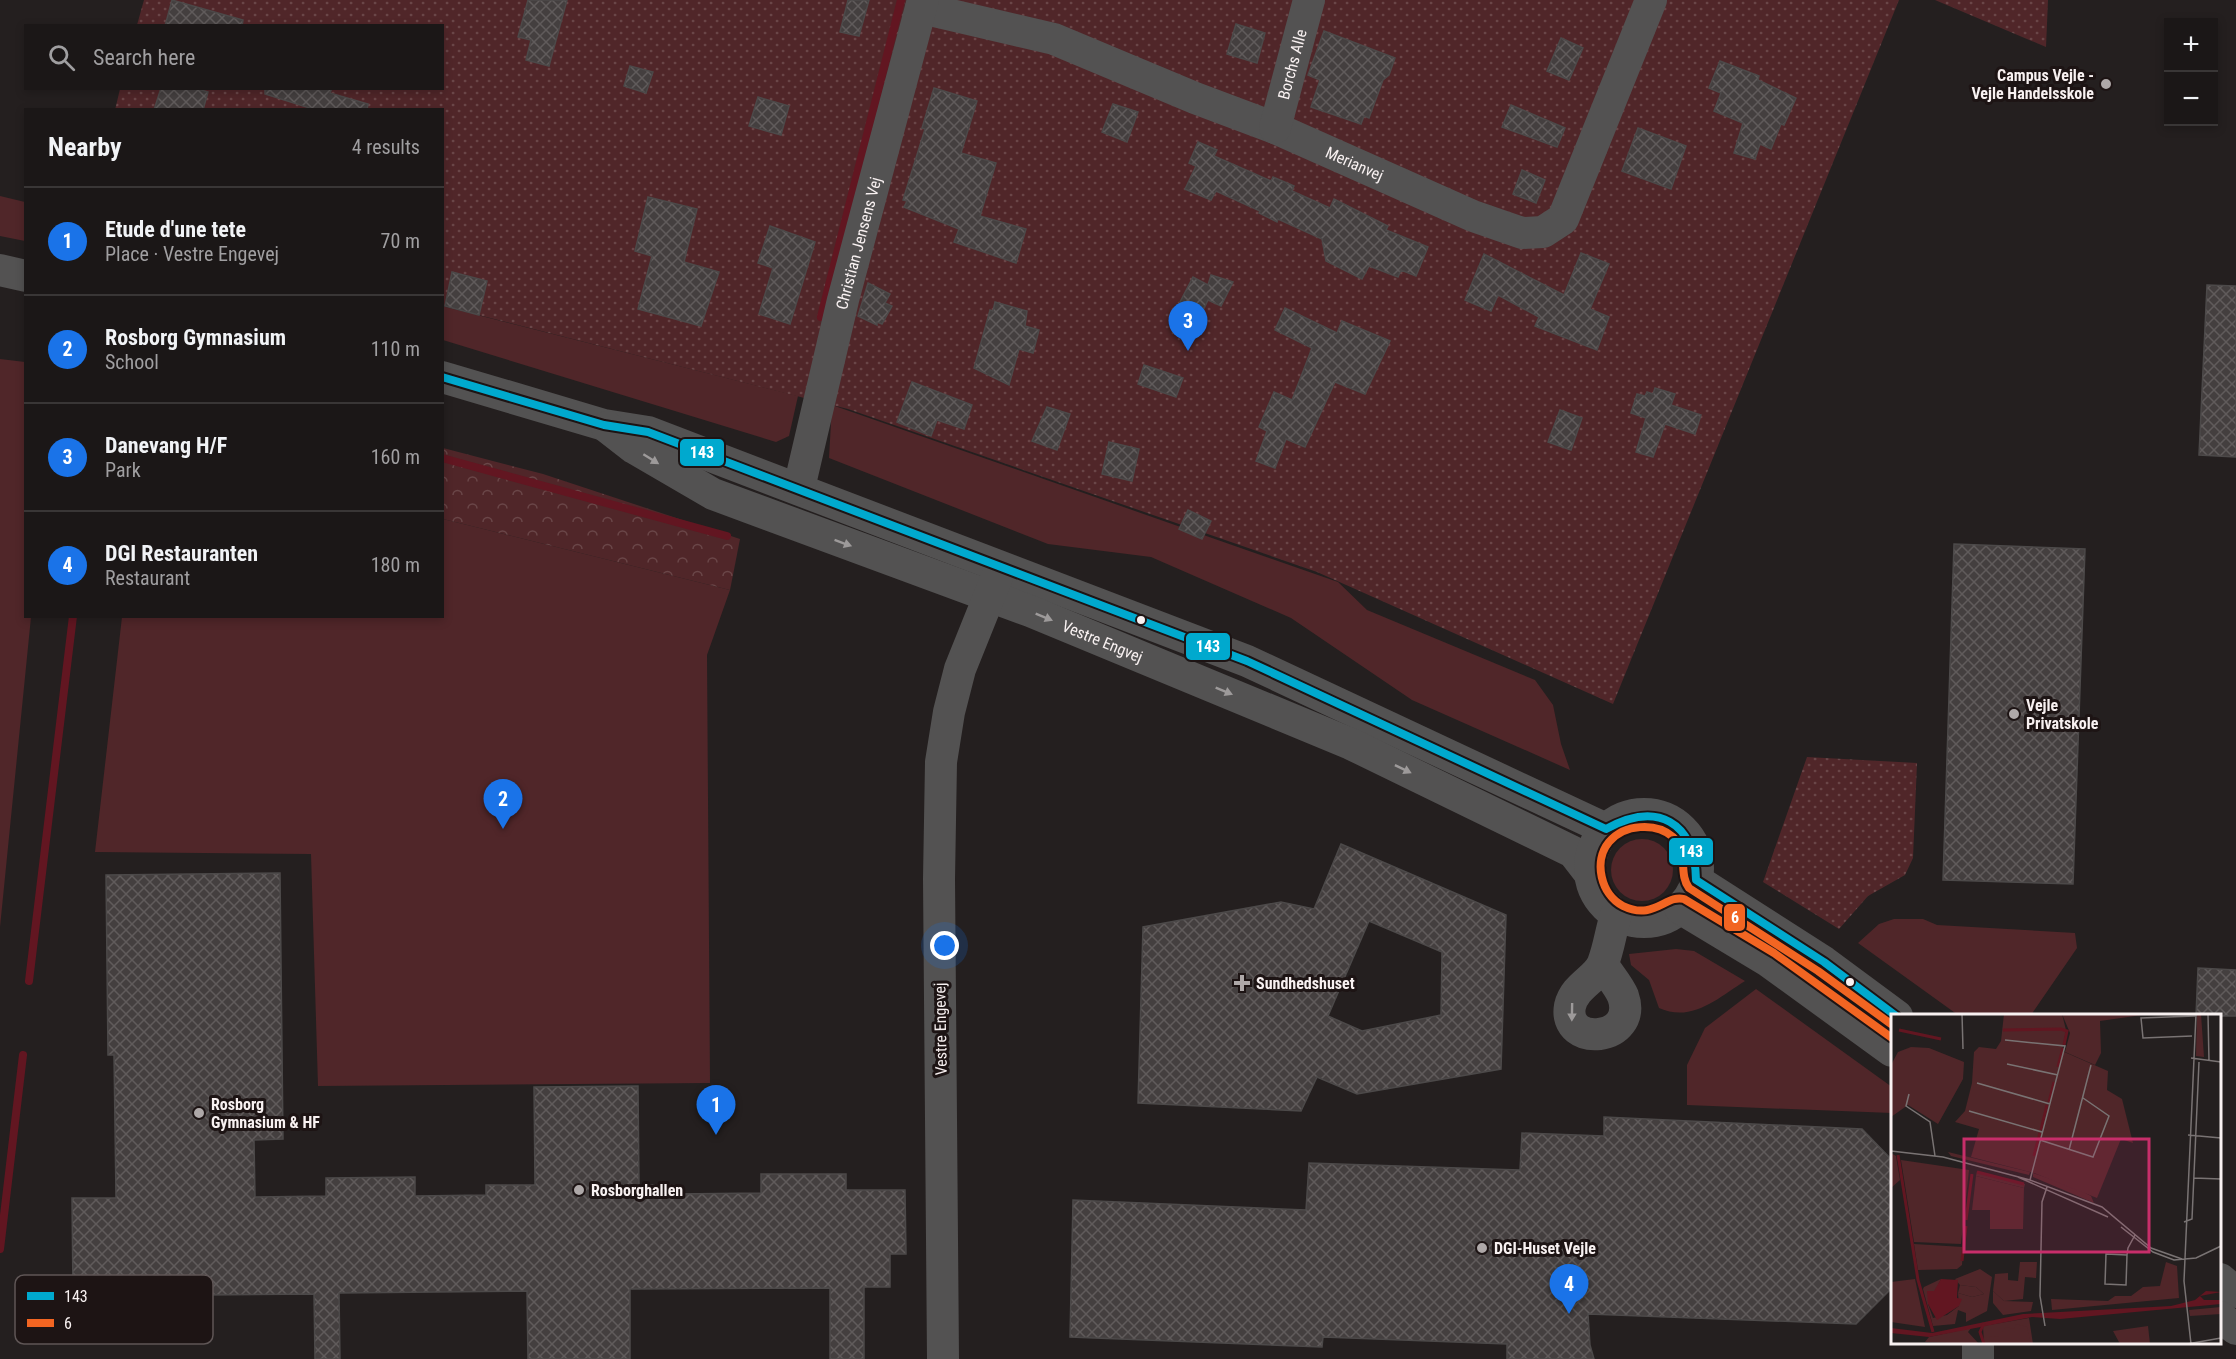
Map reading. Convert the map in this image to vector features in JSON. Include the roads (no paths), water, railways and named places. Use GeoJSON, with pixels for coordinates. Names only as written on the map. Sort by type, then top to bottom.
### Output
{"type":"FeatureCollection","features":[{"type":"Feature","properties":{"kind":"street","name":"Borchs Alle"},"geometry":{"type":"LineString","coordinates":[[1275,128],[1309,0]]}},
{"type":"Feature","properties":{"kind":"street","name":"Merianvej"},"geometry":{"type":"LineString","coordinates":[[922,4],[1054,39],[1195,98],[1275,128],[1473,216],[1522,233],[1543,232],[1563,219],[1651,0]]}},
{"type":"Feature","properties":{"kind":"street","name":"Christian Jensens Vej"},"geometry":{"type":"LineString","coordinates":[[799,488],[843,300],[922,4]]}},
{"type":"Feature","properties":{"kind":"street"},"geometry":{"type":"LineString","coordinates":[[0,270],[24,276]]}},
{"type":"Feature","properties":{"kind":"street","name":"Vestre Engvej"},"geometry":{"type":"LineString","coordinates":[[444,379],[604,425],[648,432],[1001,565],[1247,661],[1606,829]]}},
{"type":"Feature","properties":{"kind":"street","name":"Vestre Engvej"},"geometry":{"type":"LineString","coordinates":[[604,425],[634,448],[713,495],[989,596],[1351,744],[1573,852],[1590,874]]}},
{"type":"Feature","properties":{"kind":"street","name":"Vestre Engevej"},"geometry":{"type":"LineString","coordinates":[[943,1359],[939,879],[942,762],[948,712],[960,669],[1001,565]]}},
{"type":"Feature","properties":{"kind":"street"},"geometry":{"type":"LineString","coordinates":[[1629,816],[1656,816],[1680,828],[1695,852],[1696,880],[1690,896],[1680,908],[1656,921],[1629,920],[1616,915],[1598,897],[1590,874],[1593,849],[1606,829],[1629,816]]}},
{"type":"Feature","properties":{"kind":"street"},"geometry":{"type":"LineString","coordinates":[[1696,880],[1824,962],[1894,1014]]}},
{"type":"Feature","properties":{"kind":"street"},"geometry":{"type":"LineString","coordinates":[[1680,908],[1767,961],[1891,1050]]}},
{"type":"Feature","properties":{"kind":"street"},"geometry":{"type":"LineString","coordinates":[[1603,965],[1616,915]]}},
{"type":"Feature","properties":{"kind":"street"},"geometry":{"type":"LineString","coordinates":[[2221,1280],[2236,1292]]}},
{"type":"Feature","properties":{"kind":"street"},"geometry":{"type":"LineString","coordinates":[[2221,1318],[2236,1329]]}},
{"type":"Feature","properties":{"kind":"waterway"},"geometry":{"type":"LineString","coordinates":[[821,317],[901,0]]}},
{"type":"Feature","properties":{"kind":"waterway"},"geometry":{"type":"LineString","coordinates":[[444,459],[727,536]]}},
{"type":"Feature","properties":{"kind":"waterway"},"geometry":{"type":"LineString","coordinates":[[29,981],[73,618]]}},
{"type":"Feature","properties":{"kind":"waterway"},"geometry":{"type":"LineString","coordinates":[[0,1249],[23,1055]]}},
{"type":"Feature","properties":{"kind":"place","name":"Campus Vejle - Vejle Handelsskole"},"geometry":{"type":"Point","coordinates":[2106,84]}},
{"type":"Feature","properties":{"kind":"place","name":"Danevang H/F"},"geometry":{"type":"Point","coordinates":[1188,351]}},
{"type":"Feature","properties":{"kind":"place","name":"Vejle Privatskole"},"geometry":{"type":"Point","coordinates":[2014,714]}},
{"type":"Feature","properties":{"kind":"place","name":"Rosborg Gymnasium"},"geometry":{"type":"Point","coordinates":[503,829]}},
{"type":"Feature","properties":{"kind":"place","name":"Sundhedshuset"},"geometry":{"type":"Point","coordinates":[1242,983]}},
{"type":"Feature","properties":{"kind":"place","name":"Rosborg Gymnasium & HF"},"geometry":{"type":"Point","coordinates":[199,1113]}},
{"type":"Feature","properties":{"kind":"place","name":"Etude d'une tete"},"geometry":{"type":"Point","coordinates":[716,1135]}},
{"type":"Feature","properties":{"kind":"place","name":"Rosborghallen"},"geometry":{"type":"Point","coordinates":[579,1190]}},
{"type":"Feature","properties":{"kind":"place","name":"DGI-Huset Vejle"},"geometry":{"type":"Point","coordinates":[1482,1248]}},
{"type":"Feature","properties":{"kind":"place","name":"DGI Restauranten"},"geometry":{"type":"Point","coordinates":[1569,1314]}}]}
